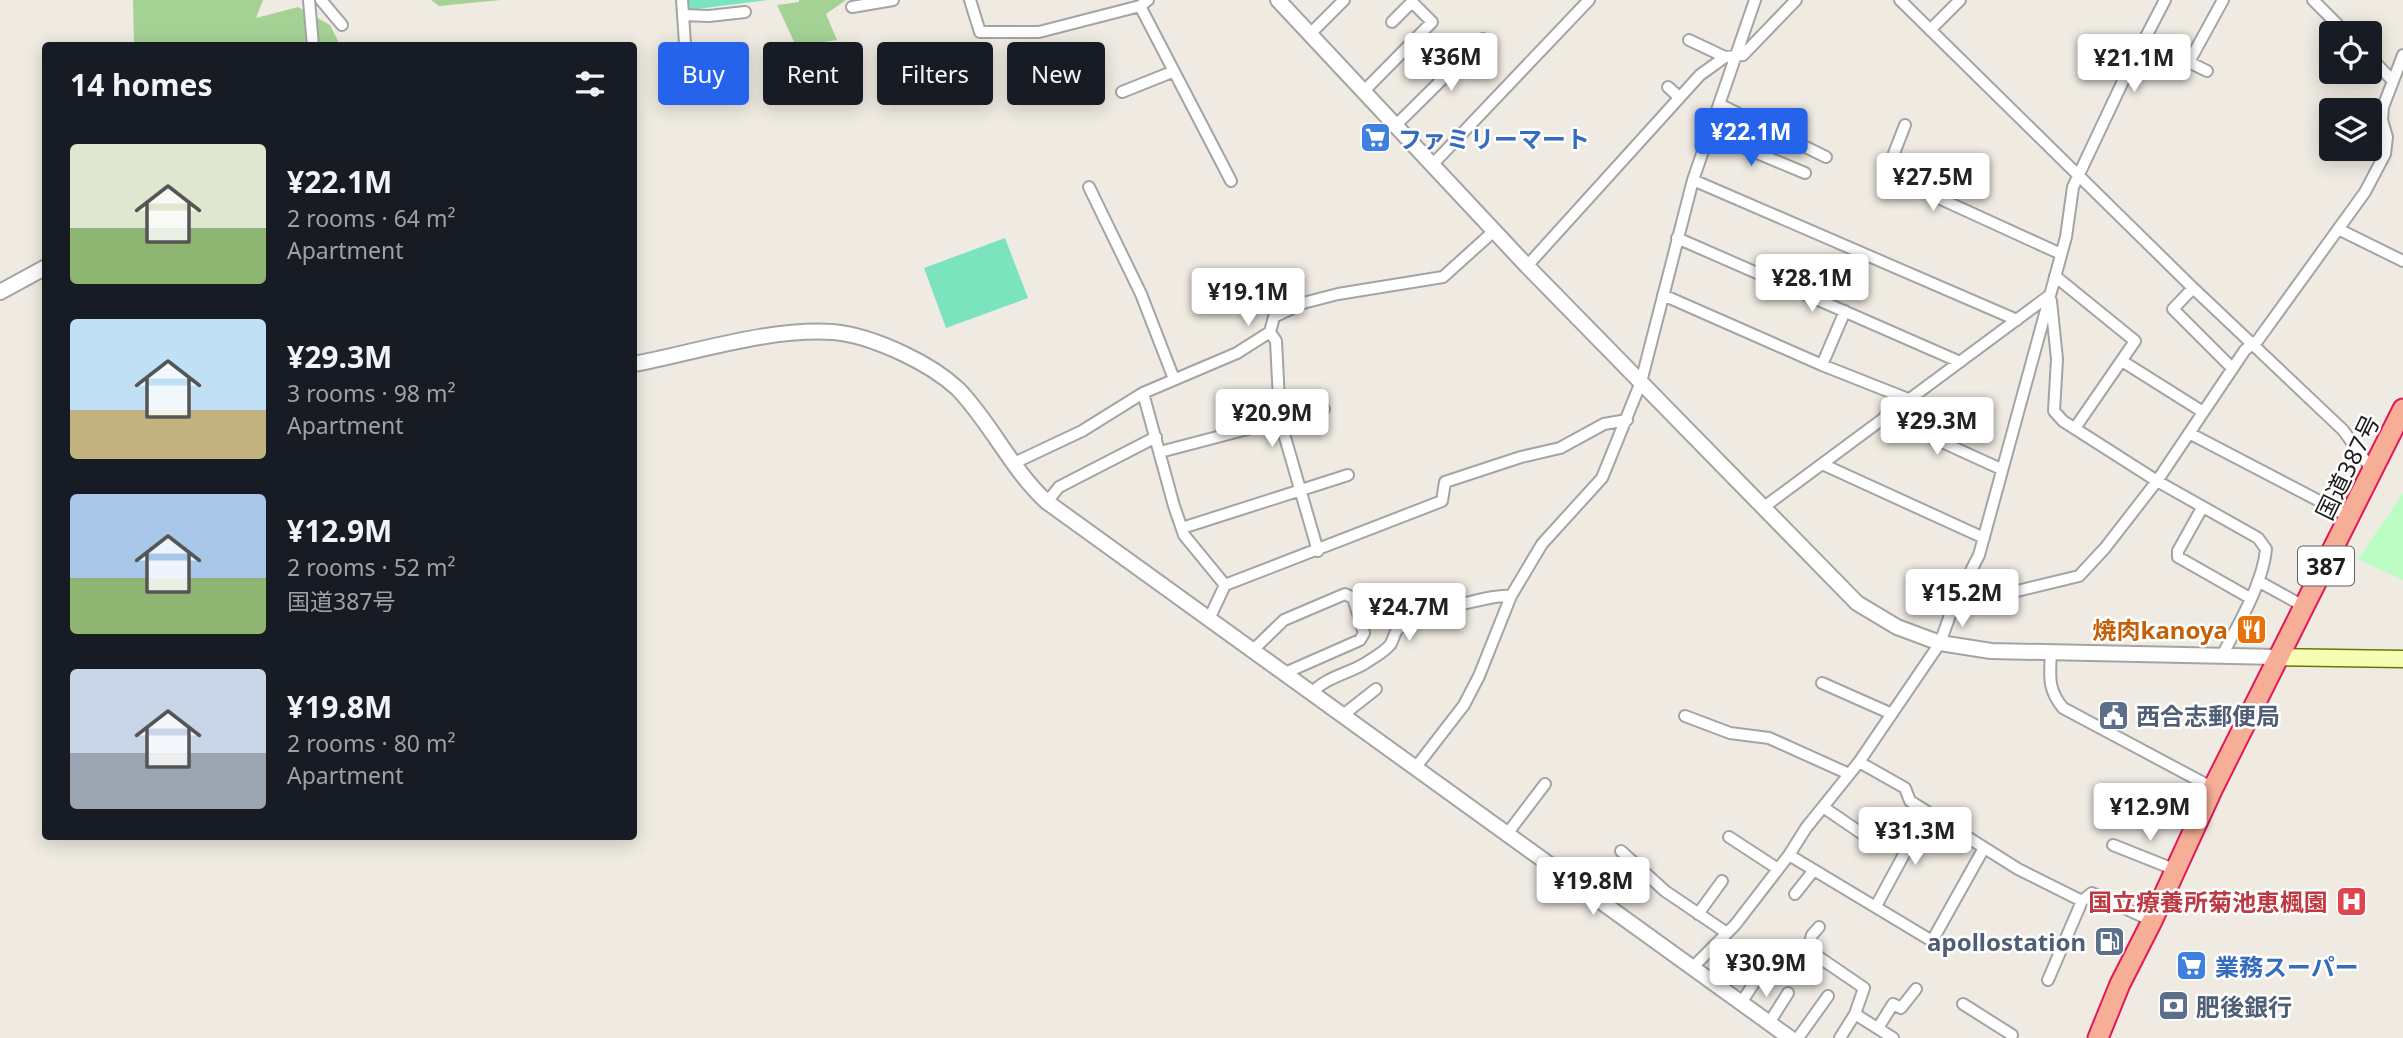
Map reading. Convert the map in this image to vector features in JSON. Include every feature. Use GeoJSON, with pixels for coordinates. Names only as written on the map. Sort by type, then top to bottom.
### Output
{"type":"FeatureCollection","features":[{"type":"Feature","properties":{"kind":"highway","name":"国道387号"},"geometry":{"type":"LineString","coordinates":[[2098,1038],[2120,984],[2213,788],[2403,409]]}},
{"type":"Feature","properties":{"kind":"main road"},"geometry":{"type":"LineString","coordinates":[[2278,657],[2403,659]]}},
{"type":"Feature","properties":{"kind":"street"},"geometry":{"type":"LineString","coordinates":[[309,0],[313,42]]}},
{"type":"Feature","properties":{"kind":"street"},"geometry":{"type":"LineString","coordinates":[[321,0],[341,25]]}},
{"type":"Feature","properties":{"kind":"street"},"geometry":{"type":"LineString","coordinates":[[682,0],[685,42]]}},
{"type":"Feature","properties":{"kind":"street"},"geometry":{"type":"LineString","coordinates":[[852,7],[893,0]]}},
{"type":"Feature","properties":{"kind":"street"},"geometry":{"type":"LineString","coordinates":[[970,0],[980,32],[1038,32],[1144,3],[1172,72],[1231,181]]}},
{"type":"Feature","properties":{"kind":"street"},"geometry":{"type":"LineString","coordinates":[[1278,0],[1527,266],[1857,603],[1897,627],[1940,643],[1991,651],[2278,657]]}},
{"type":"Feature","properties":{"kind":"street"},"geometry":{"type":"LineString","coordinates":[[1310,34],[1344,0]]}},
{"type":"Feature","properties":{"kind":"street"},"geometry":{"type":"LineString","coordinates":[[1433,164],[1589,0]]}},
{"type":"Feature","properties":{"kind":"street"},"geometry":{"type":"LineString","coordinates":[[1416,767],[1464,705],[1479,676],[1511,596],[1542,544],[1602,478],[1628,420],[1641,382],[1693,180],[1719,104],[1731,57],[1755,0]]}},
{"type":"Feature","properties":{"kind":"street"},"geometry":{"type":"LineString","coordinates":[[1527,266],[1700,75],[1731,57],[1743,55],[1796,0]]}},
{"type":"Feature","properties":{"kind":"street"},"geometry":{"type":"LineString","coordinates":[[1900,0],[2193,289],[2343,430],[2372,470]]}},
{"type":"Feature","properties":{"kind":"street"},"geometry":{"type":"LineString","coordinates":[[1930,30],[1959,0]]}},
{"type":"Feature","properties":{"kind":"street"},"geometry":{"type":"LineString","coordinates":[[1692,968],[1727,933],[1789,855],[1806,828],[1859,762],[1940,643],[1954,604],[1979,555],[1984,538],[2056,276],[2073,187],[2165,0]]}},
{"type":"Feature","properties":{"kind":"street"},"geometry":{"type":"LineString","coordinates":[[2189,62],[2223,0]]}},
{"type":"Feature","properties":{"kind":"street"},"geometry":{"type":"LineString","coordinates":[[1364,91],[1432,22],[1412,2],[1392,22]]}},
{"type":"Feature","properties":{"kind":"street"},"geometry":{"type":"LineString","coordinates":[[2321,3],[2336,21]]}},
{"type":"Feature","properties":{"kind":"street"},"geometry":{"type":"LineString","coordinates":[[683,15],[709,16],[745,12]]}},
{"type":"Feature","properties":{"kind":"street"},"geometry":{"type":"LineString","coordinates":[[1396,125],[1483,39]]}},
{"type":"Feature","properties":{"kind":"street"},"geometry":{"type":"LineString","coordinates":[[1689,40],[1731,57]]}},
{"type":"Feature","properties":{"kind":"street"},"geometry":{"type":"LineString","coordinates":[[2144,40],[2207,71]]}},
{"type":"Feature","properties":{"kind":"street"},"geometry":{"type":"LineString","coordinates":[[1954,604],[2079,576],[2105,548],[2157,481],[2245,350],[2258,341],[2365,192],[2385,154],[2387,137],[2382,120],[2383,107],[2403,55]]}},
{"type":"Feature","properties":{"kind":"street"},"geometry":{"type":"LineString","coordinates":[[2382,69],[2393,80]]}},
{"type":"Feature","properties":{"kind":"street"},"geometry":{"type":"LineString","coordinates":[[1122,92],[1172,72]]}},
{"type":"Feature","properties":{"kind":"street"},"geometry":{"type":"LineString","coordinates":[[1668,87],[1679,97]]}},
{"type":"Feature","properties":{"kind":"street"},"geometry":{"type":"LineString","coordinates":[[1719,104],[1826,157]]}},
{"type":"Feature","properties":{"kind":"street"},"geometry":{"type":"LineString","coordinates":[[1905,125],[1886,174],[2061,254]]}},
{"type":"Feature","properties":{"kind":"street"},"geometry":{"type":"LineString","coordinates":[[1709,133],[1805,173]]}},
{"type":"Feature","properties":{"kind":"street"},"geometry":{"type":"LineString","coordinates":[[1693,180],[2017,320]]}},
{"type":"Feature","properties":{"kind":"street"},"geometry":{"type":"LineString","coordinates":[[1089,187],[1141,294],[1174,379]]}},
{"type":"Feature","properties":{"kind":"street"},"geometry":{"type":"LineString","coordinates":[[2338,229],[2403,261]]}},
{"type":"Feature","properties":{"kind":"street"},"geometry":{"type":"LineString","coordinates":[[1012,464],[1082,430],[1143,393],[1237,353],[1270,332],[1274,317],[1303,303],[1338,294],[1443,277],[1494,231]]}},
{"type":"Feature","properties":{"kind":"street"},"geometry":{"type":"LineString","coordinates":[[1677,238],[1960,362]]}},
{"type":"Feature","properties":{"kind":"street"},"geometry":{"type":"LineString","coordinates":[[0,292],[42,269]]}},
{"type":"Feature","properties":{"kind":"street"},"geometry":{"type":"LineString","coordinates":[[2056,276],[2135,341],[2075,428]]}},
{"type":"Feature","properties":{"kind":"street"},"geometry":{"type":"LineString","coordinates":[[2193,289],[2173,309],[2232,369]]}},
{"type":"Feature","properties":{"kind":"street"},"geometry":{"type":"LineString","coordinates":[[1663,295],[1822,365],[1908,399]]}},
{"type":"Feature","properties":{"kind":"street"},"geometry":{"type":"LineString","coordinates":[[1764,507],[2050,295]]}},
{"type":"Feature","properties":{"kind":"street"},"geometry":{"type":"LineString","coordinates":[[2050,295],[2057,359],[2054,411],[2063,421],[2157,481],[2258,538],[2266,549],[2258,581],[2222,656]]}},
{"type":"Feature","properties":{"kind":"street"},"geometry":{"type":"LineString","coordinates":[[1822,365],[1845,311]]}},
{"type":"Feature","properties":{"kind":"street"},"geometry":{"type":"LineString","coordinates":[[637,363],[782,333],[836,332],[890,347],[935,371],[958,390],[1012,464],[1047,502],[1790,1038]]}},
{"type":"Feature","properties":{"kind":"street"},"geometry":{"type":"LineString","coordinates":[[1270,332],[1276,341],[1280,420],[1318,551]]}},
{"type":"Feature","properties":{"kind":"street"},"geometry":{"type":"LineString","coordinates":[[2122,361],[2203,412]]}},
{"type":"Feature","properties":{"kind":"street"},"geometry":{"type":"LineString","coordinates":[[1143,393],[1184,535],[1225,585]]}},
{"type":"Feature","properties":{"kind":"street"},"geometry":{"type":"LineString","coordinates":[[1160,452],[1324,409]]}},
{"type":"Feature","properties":{"kind":"street"},"geometry":{"type":"LineString","coordinates":[[1885,416],[2001,469]]}},
{"type":"Feature","properties":{"kind":"street"},"geometry":{"type":"LineString","coordinates":[[1209,620],[1225,585],[1442,501],[1445,482],[1521,457],[1560,448],[1604,424],[1628,420]]}},
{"type":"Feature","properties":{"kind":"street"},"geometry":{"type":"LineString","coordinates":[[2189,433],[2350,517]]}},
{"type":"Feature","properties":{"kind":"street"},"geometry":{"type":"LineString","coordinates":[[1047,502],[1059,487],[1156,437]]}},
{"type":"Feature","properties":{"kind":"street"},"geometry":{"type":"LineString","coordinates":[[1822,464],[1984,538]]}},
{"type":"Feature","properties":{"kind":"street"},"geometry":{"type":"LineString","coordinates":[[1182,528],[1348,475]]}},
{"type":"Feature","properties":{"kind":"street"},"geometry":{"type":"LineString","coordinates":[[2202,508],[2178,551],[2178,557],[2250,598]]}},
{"type":"Feature","properties":{"kind":"street"},"geometry":{"type":"LineString","coordinates":[[2258,581],[2305,607]]}},
{"type":"Feature","properties":{"kind":"street"},"geometry":{"type":"LineString","coordinates":[[1253,650],[1284,620],[1345,594],[1353,598],[1364,633],[1360,640],[1285,673]]}},
{"type":"Feature","properties":{"kind":"street"},"geometry":{"type":"LineString","coordinates":[[1312,693],[1319,684],[1348,673],[1378,655],[1391,643],[1396,631],[1405,625],[1444,609],[1500,595],[1511,596]]}},
{"type":"Feature","properties":{"kind":"street"},"geometry":{"type":"LineString","coordinates":[[2051,652],[2050,679],[2053,696],[2063,708],[2213,788]]}},
{"type":"Feature","properties":{"kind":"street"},"geometry":{"type":"LineString","coordinates":[[1822,683],[1892,714]]}},
{"type":"Feature","properties":{"kind":"street"},"geometry":{"type":"LineString","coordinates":[[1343,715],[1376,689]]}},
{"type":"Feature","properties":{"kind":"street"},"geometry":{"type":"LineString","coordinates":[[1685,716],[1730,733],[1769,738],[1849,774]]}},
{"type":"Feature","properties":{"kind":"street"},"geometry":{"type":"LineString","coordinates":[[1859,762],[1905,788],[1910,801],[1984,848],[2018,869],[2082,901]]}},
{"type":"Feature","properties":{"kind":"street"},"geometry":{"type":"LineString","coordinates":[[1507,834],[1545,784]]}},
{"type":"Feature","properties":{"kind":"street"},"geometry":{"type":"LineString","coordinates":[[1823,807],[1864,835]]}},
{"type":"Feature","properties":{"kind":"street"},"geometry":{"type":"LineString","coordinates":[[1875,906],[1927,812]]}},
{"type":"Feature","properties":{"kind":"street"},"geometry":{"type":"LineString","coordinates":[[1729,837],[1778,869]]}},
{"type":"Feature","properties":{"kind":"street"},"geometry":{"type":"LineString","coordinates":[[2113,845],[2176,870]]}},
{"type":"Feature","properties":{"kind":"street"},"geometry":{"type":"LineString","coordinates":[[1789,855],[1932,941],[1984,848]]}},
{"type":"Feature","properties":{"kind":"street"},"geometry":{"type":"LineString","coordinates":[[1621,851],[1665,891],[1727,933]]}},
{"type":"Feature","properties":{"kind":"street"},"geometry":{"type":"LineString","coordinates":[[1795,894],[1814,870]]}},
{"type":"Feature","properties":{"kind":"street"},"geometry":{"type":"LineString","coordinates":[[1698,914],[1722,881]]}},
{"type":"Feature","properties":{"kind":"street"},"geometry":{"type":"LineString","coordinates":[[2048,980],[2082,901],[2092,894],[2152,921]]}},
{"type":"Feature","properties":{"kind":"street"},"geometry":{"type":"LineString","coordinates":[[1819,926],[1806,949],[1864,988],[1855,1014],[1840,1038]]}},
{"type":"Feature","properties":{"kind":"street"},"geometry":{"type":"LineString","coordinates":[[1741,1003],[1771,957]]}},
{"type":"Feature","properties":{"kind":"street"},"geometry":{"type":"LineString","coordinates":[[1878,1028],[1893,1004],[1901,1008],[1916,989]]}},
{"type":"Feature","properties":{"kind":"street"},"geometry":{"type":"LineString","coordinates":[[1769,1023],[1788,993]]}},
{"type":"Feature","properties":{"kind":"street"},"geometry":{"type":"LineString","coordinates":[[1798,1038],[1828,996]]}},
{"type":"Feature","properties":{"kind":"street"},"geometry":{"type":"LineString","coordinates":[[1963,1004],[2012,1035]]}},
{"type":"Feature","properties":{"kind":"street"},"geometry":{"type":"LineString","coordinates":[[1855,1014],[1894,1038]]}},
{"type":"Feature","properties":{"kind":"green space"},"geometry":{"type":"Polygon","coordinates":[[[133,0],[263,0],[256,18],[298,7],[330,25],[338,42],[134,42],[133,0]]]}},
{"type":"Feature","properties":{"kind":"green space"},"geometry":{"type":"Polygon","coordinates":[[[431,0],[501,0],[439,6],[431,0]]]}},
{"type":"Feature","properties":{"kind":"green space"},"geometry":{"type":"Polygon","coordinates":[[[687,0],[768,0],[689,10],[687,0]]]}},
{"type":"Feature","properties":{"kind":"green space"},"geometry":{"type":"Polygon","coordinates":[[[846,0],[826,14],[837,40],[794,42],[777,5],[846,0]]]}},
{"type":"Feature","properties":{"kind":"green space"},"geometry":{"type":"Polygon","coordinates":[[[1005,238],[1028,298],[946,328],[924,268],[1005,238]]]}},
{"type":"Feature","properties":{"kind":"green space"},"geometry":{"type":"Polygon","coordinates":[[[2403,493],[2403,580],[2358,559],[2403,493]]]}},
{"type":"Feature","properties":{"kind":"place","name":"ファミリーマート"},"geometry":{"type":"Point","coordinates":[1375,138]}},
{"type":"Feature","properties":{"kind":"place","name":"焼肉kanoya"},"geometry":{"type":"Point","coordinates":[2251,629]}},
{"type":"Feature","properties":{"kind":"place","name":"西合志郵便局"},"geometry":{"type":"Point","coordinates":[2113,715]}},
{"type":"Feature","properties":{"kind":"place","name":"国立療養所菊池恵楓園"},"geometry":{"type":"Point","coordinates":[2351,901]}},
{"type":"Feature","properties":{"kind":"place","name":"apollostation"},"geometry":{"type":"Point","coordinates":[2109,941]}},
{"type":"Feature","properties":{"kind":"place","name":"業務スーパー"},"geometry":{"type":"Point","coordinates":[2192,966]}},
{"type":"Feature","properties":{"kind":"place","name":"肥後銀行"},"geometry":{"type":"Point","coordinates":[2173,1006]}}]}
